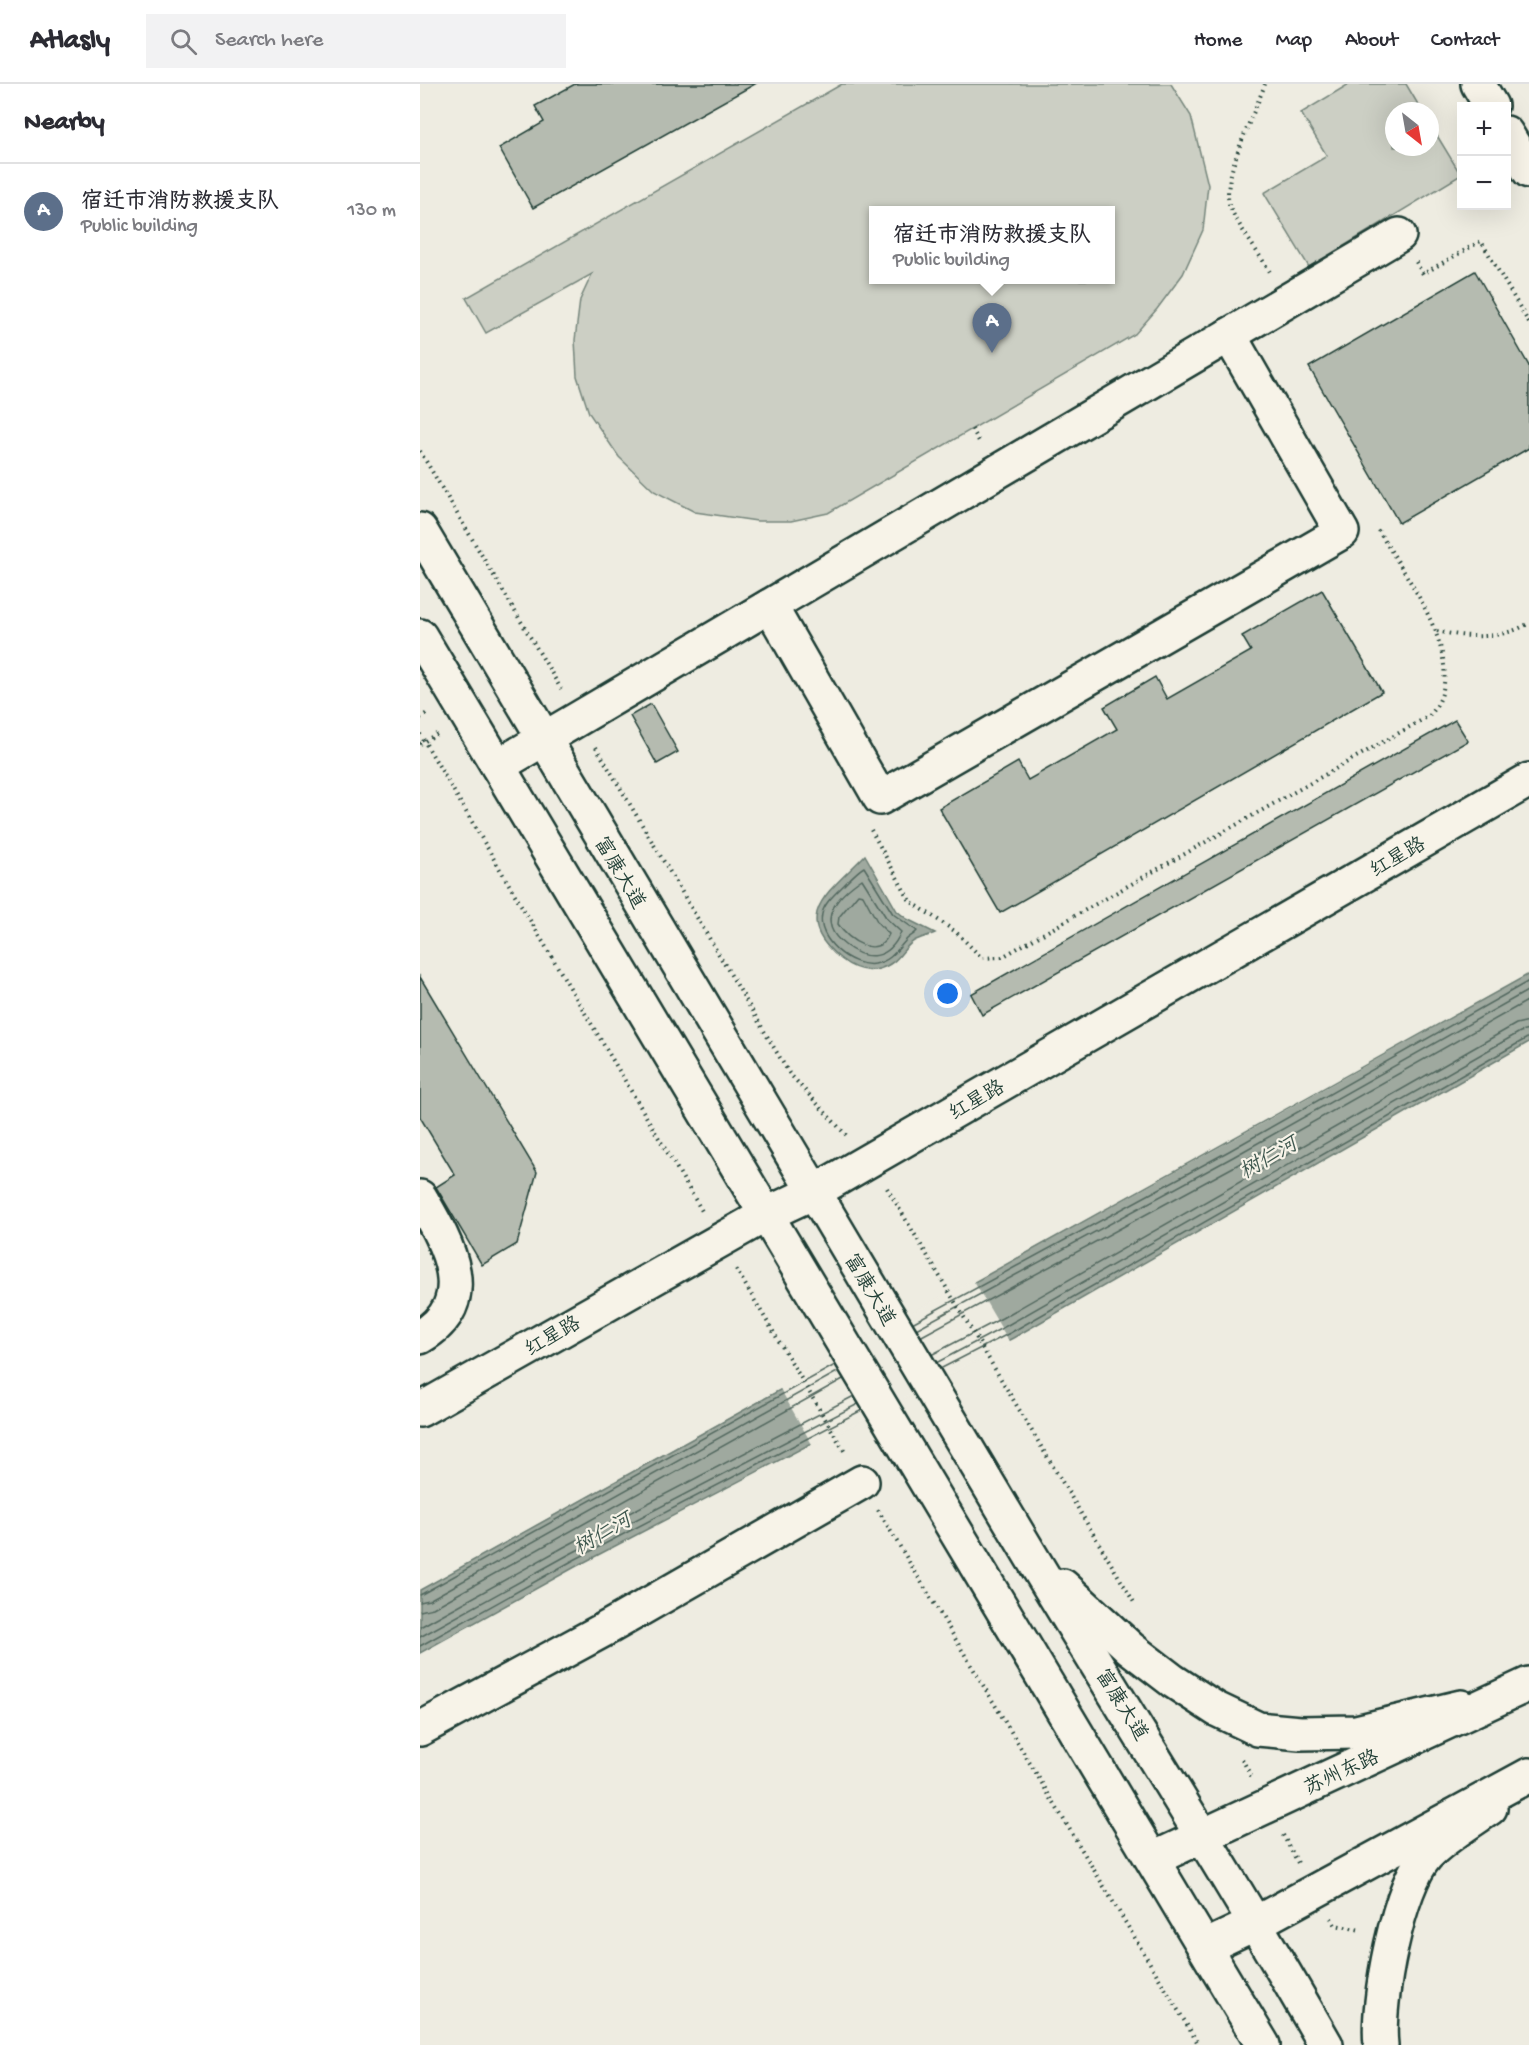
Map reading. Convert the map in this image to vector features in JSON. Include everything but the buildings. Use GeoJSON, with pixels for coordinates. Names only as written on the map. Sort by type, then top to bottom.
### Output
{"type":"FeatureCollection","features":[{"type":"Feature","properties":{"kind":"street"},"geometry":{"type":"LineString","coordinates":[[1478,84],[1489,102]]}},
{"type":"Feature","properties":{"kind":"street"},"geometry":{"type":"LineString","coordinates":[[1511,141],[1529,171]]}},
{"type":"Feature","properties":{"kind":"street"},"geometry":{"type":"LineString","coordinates":[[498,766],[1400,235]]}},
{"type":"Feature","properties":{"kind":"street"},"geometry":{"type":"LineString","coordinates":[[770,606],[880,798],[1342,532],[1229,335]]}},
{"type":"Feature","properties":{"kind":"street","name":"富康大道"},"geometry":{"type":"LineString","coordinates":[[420,530],[1030,1555],[1204,1836],[1326,2045]]}},
{"type":"Feature","properties":{"kind":"street"},"geometry":{"type":"LineString","coordinates":[[420,636],[1263,2045]]}},
{"type":"Feature","properties":{"kind":"street","name":"红星路"},"geometry":{"type":"LineString","coordinates":[[420,1410],[767,1214],[814,1192],[869,1161],[1529,780]]}},
{"type":"Feature","properties":{"kind":"street"},"geometry":{"type":"LineString","coordinates":[[420,1197],[445,1241],[454,1263],[454,1292],[444,1316],[430,1331],[420,1337]]}},
{"type":"Feature","properties":{"kind":"street"},"geometry":{"type":"LineString","coordinates":[[420,1729],[609,1627],[862,1482]]}},
{"type":"Feature","properties":{"kind":"street"},"geometry":{"type":"LineString","coordinates":[[1030,1555],[1130,1648],[1216,1710],[1258,1729],[1300,1733],[1356,1732],[1516,1690]]}},
{"type":"Feature","properties":{"kind":"street","name":"苏州东路"},"geometry":{"type":"LineString","coordinates":[[1153,1860],[1266,1805],[1516,1690]]}},
{"type":"Feature","properties":{"kind":"street"},"geometry":{"type":"LineString","coordinates":[[1205,1947],[1256,1923],[1529,1777]]}},
{"type":"Feature","properties":{"kind":"street"},"geometry":{"type":"LineString","coordinates":[[1381,2045],[1381,2025],[1392,1936],[1406,1894],[1427,1855],[1529,1777]]}},
{"type":"Feature","properties":{"kind":"path"},"geometry":{"type":"LineString","coordinates":[[1265,84],[1253,119],[1236,153],[1229,204],[1287,301]]}},
{"type":"Feature","properties":{"kind":"path"},"geometry":{"type":"LineString","coordinates":[[1400,235],[1422,274],[1481,241],[1529,323]]}},
{"type":"Feature","properties":{"kind":"path"},"geometry":{"type":"LineString","coordinates":[[420,451],[789,1073],[869,1161],[1137,1607]]}},
{"type":"Feature","properties":{"kind":"path"},"geometry":{"type":"LineString","coordinates":[[880,798],[864,818],[910,901],[956,932],[982,958],[1002,957],[1430,716],[1441,704],[1445,680],[1444,653],[1436,631],[1370,515],[1342,532]]}},
{"type":"Feature","properties":{"kind":"path"},"geometry":{"type":"LineString","coordinates":[[1436,631],[1464,638],[1495,635],[1529,622]]}},
{"type":"Feature","properties":{"kind":"path"},"geometry":{"type":"LineString","coordinates":[[420,734],[862,1482],[1199,2045]]}},
{"type":"Feature","properties":{"kind":"path"},"geometry":{"type":"LineString","coordinates":[[1241,1756],[1314,1892],[1335,1925],[1392,1936]]}},
{"type":"Feature","properties":{"kind":"shaded area"},"geometry":{"type":"Polygon","coordinates":[[[842,84],[1171,84],[1191,116],[1208,185],[1203,230],[1183,274],[1135,334],[828,513],[791,521],[757,521],[695,512],[654,491],[619,457],[589,413],[577,376],[575,340],[580,300],[592,274],[486,333],[466,298],[842,84]]]}},
{"type":"Feature","properties":{"kind":"shaded area"},"geometry":{"type":"Polygon","coordinates":[[[1349,84],[1406,84],[1417,102],[1385,102],[1385,156],[1439,156],[1439,139],[1457,168],[1457,177],[1309,267],[1264,193],[1327,156],[1301,113],[1349,84]]]}},
{"type":"Feature","properties":{"kind":"water"},"geometry":{"type":"Polygon","coordinates":[[[865,855],[897,911],[907,919],[935,933],[914,941],[892,963],[874,970],[858,968],[841,959],[825,944],[817,930],[816,916],[820,904],[865,855]]]}},
{"type":"Feature","properties":{"kind":"water","name":"树仁河"},"geometry":{"type":"Polygon","coordinates":[[[1529,974],[1529,1042],[1013,1338],[575,1567],[420,1653],[420,1590],[1529,974]]]}},
{"type":"Feature","properties":{"kind":"pier"},"geometry":{"type":"Polygon","coordinates":[[[973,1280],[1010,1343],[813,1446],[778,1385],[973,1280]]]}},
{"type":"Feature","properties":{"kind":"place","name":"宿迁市消防救援支队"},"geometry":{"type":"Point","coordinates":[992,353]}}]}
